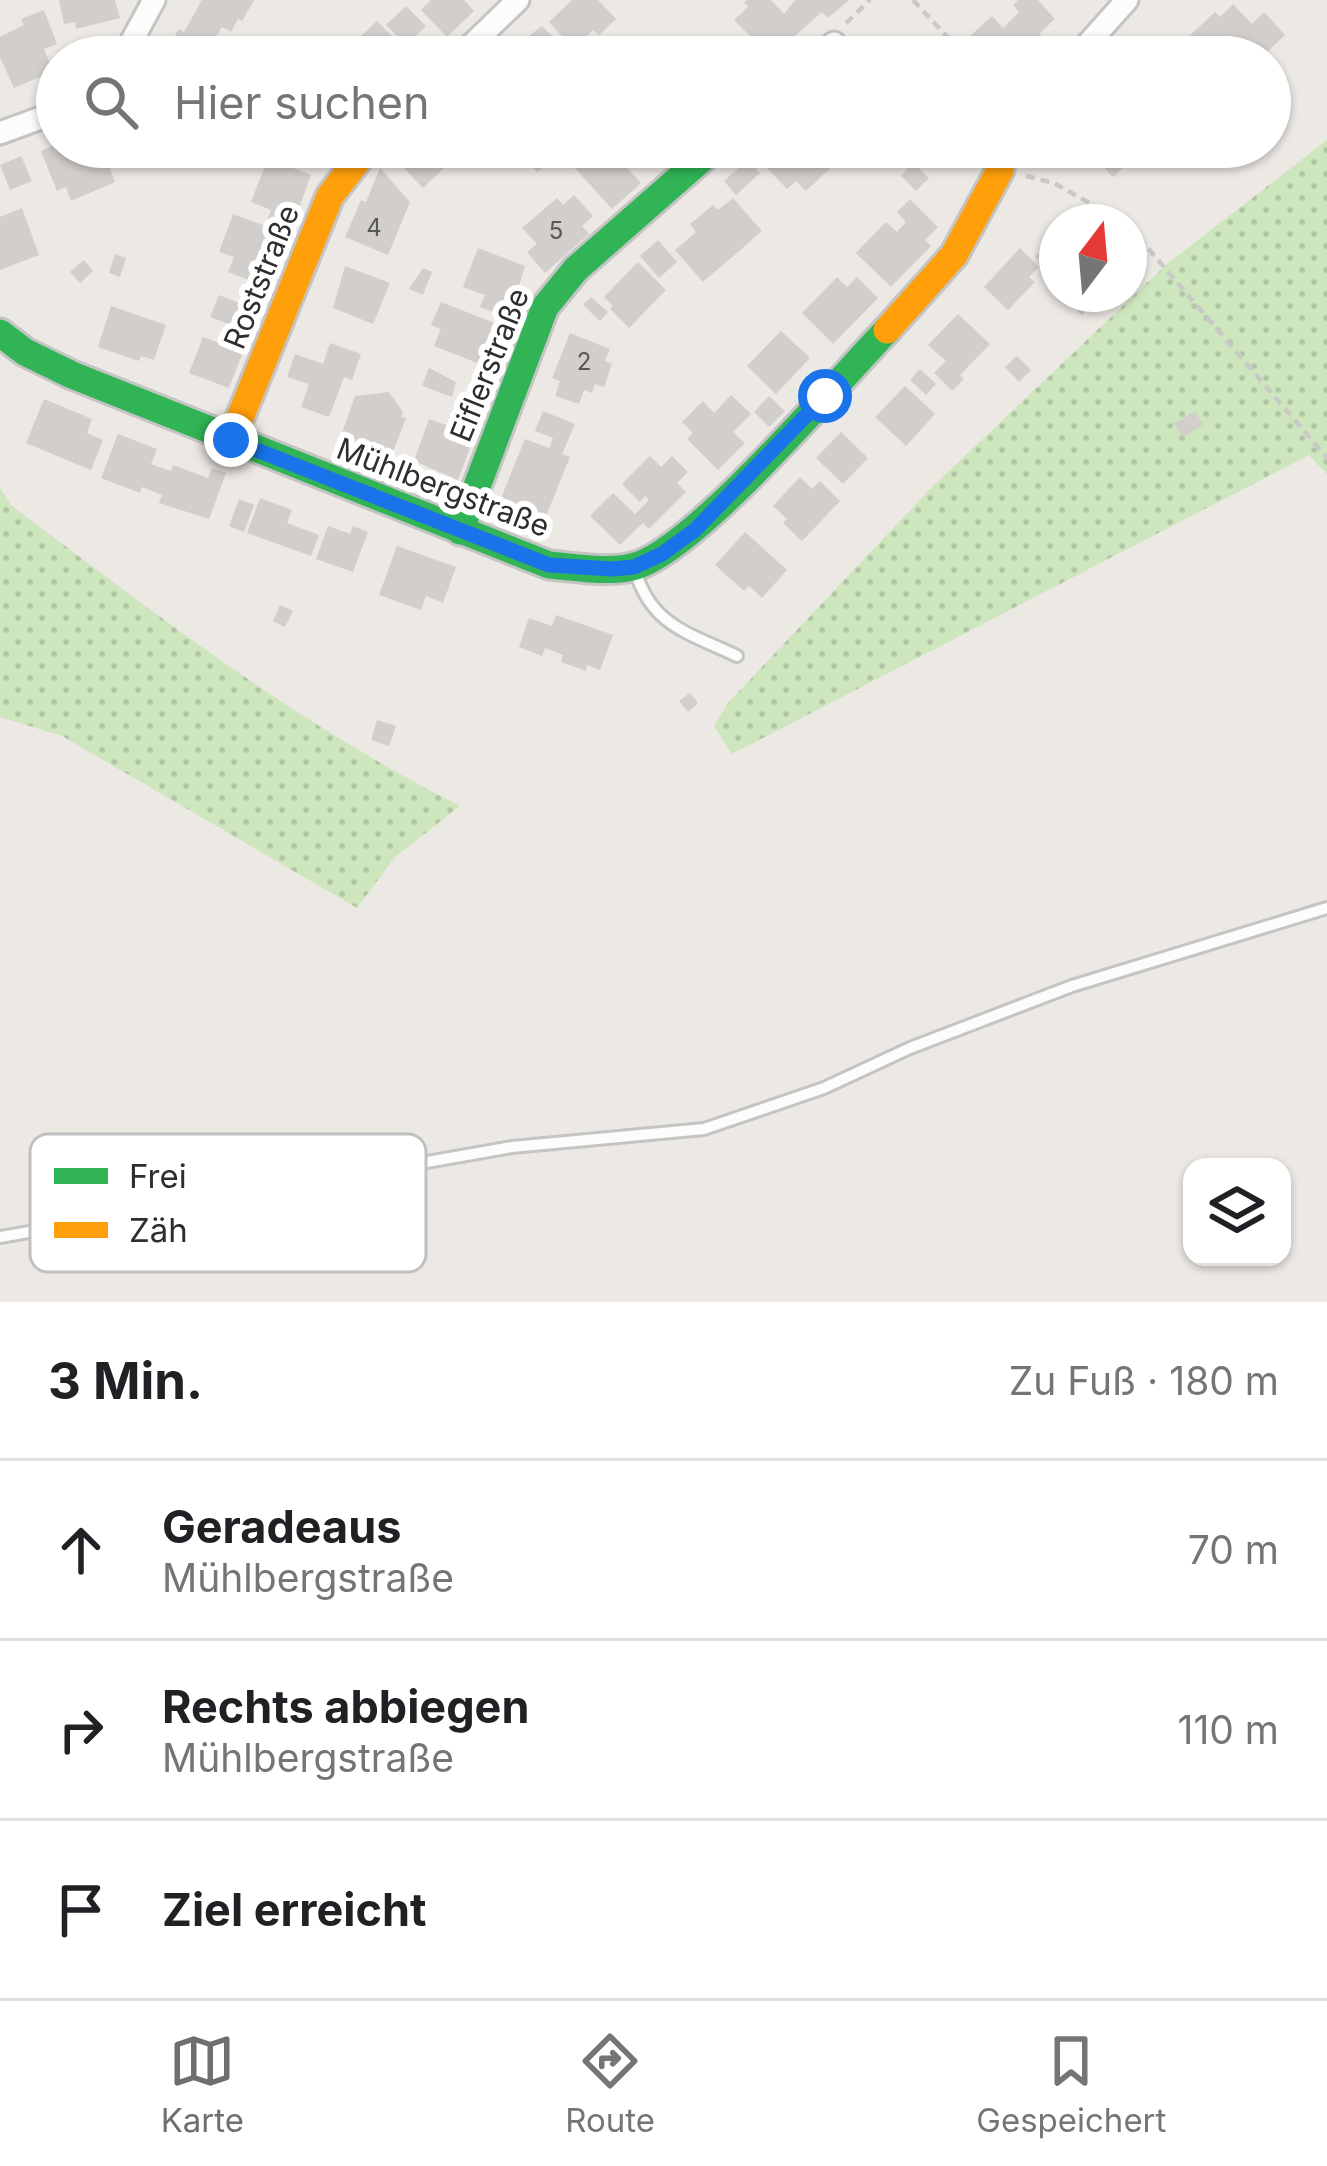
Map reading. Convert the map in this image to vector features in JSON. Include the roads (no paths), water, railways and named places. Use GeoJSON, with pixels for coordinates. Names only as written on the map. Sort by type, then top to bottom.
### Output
{"type":"FeatureCollection","features":[{"type":"Feature","properties":{"kind":"street"},"geometry":{"type":"LineString","coordinates":[[134,36],[154,0]]}},
{"type":"Feature","properties":{"kind":"street"},"geometry":{"type":"LineString","coordinates":[[481,36],[518,0]]}},
{"type":"Feature","properties":{"kind":"street"},"geometry":{"type":"LineString","coordinates":[[1095,36],[1127,0]]}},
{"type":"Feature","properties":{"kind":"street"},"geometry":{"type":"LineString","coordinates":[[0,134],[36,120]]}},
{"type":"Feature","properties":{"kind":"street","name":"Roststraße"},"geometry":{"type":"LineString","coordinates":[[231,440],[330,196],[352,168]]}},
{"type":"Feature","properties":{"kind":"street","name":"Eiflerstraße"},"geometry":{"type":"LineString","coordinates":[[460,531],[545,307],[576,269],[691,168]]}},
{"type":"Feature","properties":{"kind":"street"},"geometry":{"type":"LineString","coordinates":[[634,567],[662,554],[715,510],[927,289],[954,255],[996,168]]}},
{"type":"Feature","properties":{"kind":"street","name":"Mühlbergstraße"},"geometry":{"type":"LineString","coordinates":[[0,333],[25,352],[72,375],[549,565],[586,571],[634,567]]}},
{"type":"Feature","properties":{"kind":"lane"},"geometry":{"type":"LineString","coordinates":[[634,567],[646,603],[656,615],[737,656]]}},
{"type":"Feature","properties":{"kind":"lane"},"geometry":{"type":"LineString","coordinates":[[426,1162],[512,1147],[704,1130],[824,1088],[910,1048],[1072,986],[1327,908]]}},
{"type":"Feature","properties":{"kind":"lane"},"geometry":{"type":"LineString","coordinates":[[0,1237],[30,1232]]}}]}
